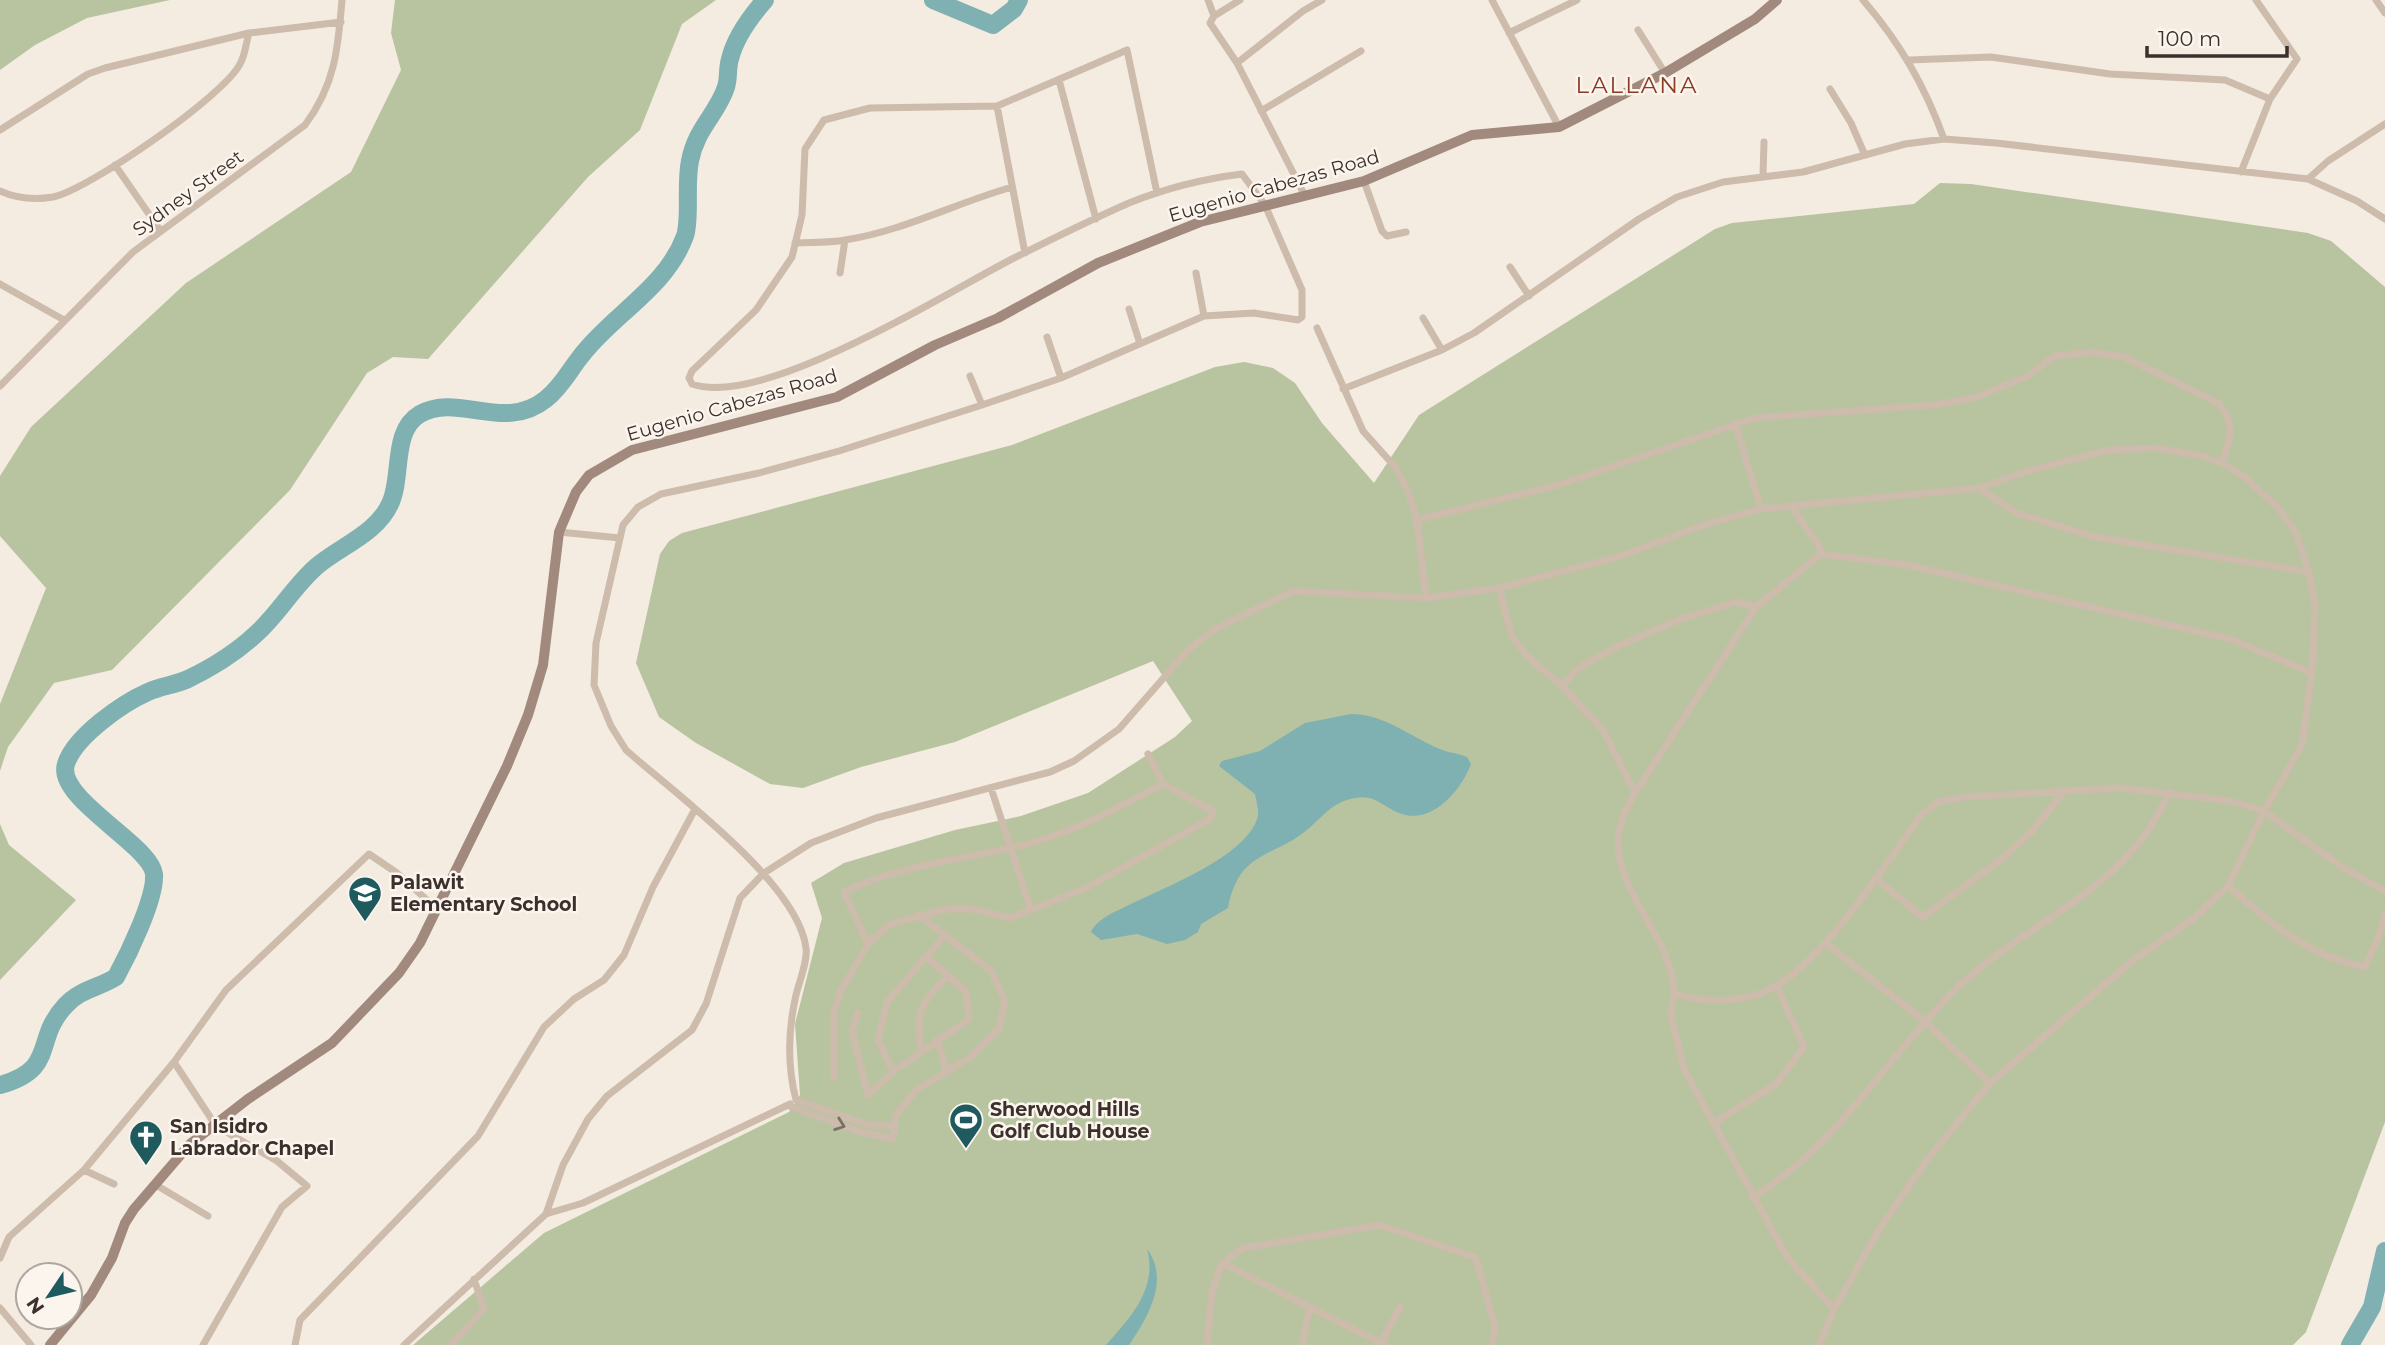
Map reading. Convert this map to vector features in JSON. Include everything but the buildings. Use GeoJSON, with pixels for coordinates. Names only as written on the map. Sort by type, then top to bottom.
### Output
{"type":"FeatureCollection","features":[{"type":"Feature","properties":{"kind":"street","name":"Sydney Street"},"geometry":{"type":"LineString","coordinates":[[0,386],[133,252],[160,230],[284,144],[305,125],[318,107],[333,75],[342,0]]}},
{"type":"Feature","properties":{"kind":"street"},"geometry":{"type":"LineString","coordinates":[[1208,0],[1214,16]]}},
{"type":"Feature","properties":{"kind":"street"},"geometry":{"type":"LineString","coordinates":[[1240,0],[1214,16],[1210,25],[1237,63],[1306,196]]}},
{"type":"Feature","properties":{"kind":"street"},"geometry":{"type":"LineString","coordinates":[[1237,63],[1303,11],[1322,0]]}},
{"type":"Feature","properties":{"kind":"street"},"geometry":{"type":"LineString","coordinates":[[1493,0],[1559,127]]}},
{"type":"Feature","properties":{"kind":"street"},"geometry":{"type":"LineString","coordinates":[[1509,33],[1577,0]]}},
{"type":"Feature","properties":{"kind":"street"},"geometry":{"type":"LineString","coordinates":[[1863,0],[1894,36],[1909,60],[1932,104],[1944,139]]}},
{"type":"Feature","properties":{"kind":"street"},"geometry":{"type":"LineString","coordinates":[[2241,172],[2270,99],[2297,59],[2256,0]]}},
{"type":"Feature","properties":{"kind":"street"},"geometry":{"type":"LineString","coordinates":[[2376,0],[2385,13]]}},
{"type":"Feature","properties":{"kind":"street","name":"Eugenio Cabezas Road"},"geometry":{"type":"LineString","coordinates":[[50,1345],[90,1295],[112,1258],[125,1223],[190,1144],[248,1099],[332,1043],[399,973],[420,943],[507,766],[527,715],[543,665],[559,532],[581,484],[602,465],[632,450],[837,397],[935,345],[998,318],[1098,263],[1200,222],[1363,181],[1472,135],[1559,127],[1665,73],[1755,19],[1770,2]]}},
{"type":"Feature","properties":{"kind":"street"},"geometry":{"type":"LineString","coordinates":[[0,130],[88,74],[135,59],[249,33],[341,22]]}},
{"type":"Feature","properties":{"kind":"street"},"geometry":{"type":"LineString","coordinates":[[1638,30],[1665,73]]}},
{"type":"Feature","properties":{"kind":"street"},"geometry":{"type":"LineString","coordinates":[[0,191],[30,199],[54,196],[86,183],[115,165],[204,102],[229,79],[241,64],[249,33]]}},
{"type":"Feature","properties":{"kind":"street"},"geometry":{"type":"LineString","coordinates":[[796,1100],[789,1071],[792,1016],[807,949],[793,916],[764,873],[626,750],[611,726],[594,685],[596,643],[620,538],[629,516],[661,494],[759,473],[839,451],[982,405],[1061,378],[1204,316],[1254,313],[1298,320],[1303,317],[1302,290],[1265,205],[1242,174],[1193,181],[1096,219],[1025,253],[837,354],[768,377],[729,385],[692,384],[689,378],[692,371],[756,310],[792,257],[802,215],[805,149],[824,120],[870,108],[997,106],[1127,50],[1157,193]]}},
{"type":"Feature","properties":{"kind":"street"},"geometry":{"type":"LineString","coordinates":[[1261,111],[1361,51]]}},
{"type":"Feature","properties":{"kind":"street"},"geometry":{"type":"LineString","coordinates":[[1909,60],[1991,57],[2110,74],[2225,80],[2270,99]]}},
{"type":"Feature","properties":{"kind":"street"},"geometry":{"type":"LineString","coordinates":[[1059,80],[1096,219]]}},
{"type":"Feature","properties":{"kind":"street"},"geometry":{"type":"LineString","coordinates":[[1830,89],[1864,153]]}},
{"type":"Feature","properties":{"kind":"street"},"geometry":{"type":"LineString","coordinates":[[997,106],[1025,253]]}},
{"type":"Feature","properties":{"kind":"street"},"geometry":{"type":"LineString","coordinates":[[2308,179],[2328,161],[2385,124]]}},
{"type":"Feature","properties":{"kind":"street"},"geometry":{"type":"LineString","coordinates":[[1343,389],[1441,350],[1474,333],[1639,219],[1677,197],[1723,183],[1803,172],[1864,153],[1944,139],[2308,179],[2357,201],[2385,219]]}},
{"type":"Feature","properties":{"kind":"street"},"geometry":{"type":"LineString","coordinates":[[1763,176],[1764,142]]}},
{"type":"Feature","properties":{"kind":"street"},"geometry":{"type":"LineString","coordinates":[[115,165],[160,230]]}},
{"type":"Feature","properties":{"kind":"street"},"geometry":{"type":"LineString","coordinates":[[1363,181],[1382,231],[1387,236],[1406,232]]}},
{"type":"Feature","properties":{"kind":"street"},"geometry":{"type":"LineString","coordinates":[[795,243],[845,240],[912,223],[963,201],[1012,187]]}},
{"type":"Feature","properties":{"kind":"street"},"geometry":{"type":"LineString","coordinates":[[840,273],[845,240]]}},
{"type":"Feature","properties":{"kind":"street"},"geometry":{"type":"LineString","coordinates":[[1510,267],[1529,296]]}},
{"type":"Feature","properties":{"kind":"street"},"geometry":{"type":"LineString","coordinates":[[1196,273],[1204,316]]}},
{"type":"Feature","properties":{"kind":"street"},"geometry":{"type":"LineString","coordinates":[[0,284],[64,320]]}},
{"type":"Feature","properties":{"kind":"street"},"geometry":{"type":"LineString","coordinates":[[1129,309],[1140,344]]}},
{"type":"Feature","properties":{"kind":"street"},"geometry":{"type":"LineString","coordinates":[[1423,318],[1441,350]]}},
{"type":"Feature","properties":{"kind":"street"},"geometry":{"type":"LineString","coordinates":[[1317,328],[1363,431],[1396,468],[1408,491],[1417,520],[1426,598]]}},
{"type":"Feature","properties":{"kind":"street"},"geometry":{"type":"LineString","coordinates":[[1047,337],[1061,378]]}},
{"type":"Feature","properties":{"kind":"street"},"geometry":{"type":"LineString","coordinates":[[1417,520],[1558,485],[1735,423],[1899,405],[1934,405],[1974,398],[2028,376],[2054,356],[2094,352],[2144,365],[2220,404],[2228,415],[2231,431],[2222,463]]}},
{"type":"Feature","properties":{"kind":"street"},"geometry":{"type":"LineString","coordinates":[[970,376],[982,405]]}},
{"type":"Feature","properties":{"kind":"street"},"geometry":{"type":"LineString","coordinates":[[1735,423],[1761,509]]}},
{"type":"Feature","properties":{"kind":"street"},"geometry":{"type":"LineString","coordinates":[[546,1214],[563,1165],[588,1119],[607,1096],[692,1030],[706,1004],[740,898],[764,873],[811,843],[876,818],[1050,772],[1074,761],[1119,729],[1188,650],[1213,631],[1293,591],[1426,598],[1499,588],[1618,557],[1704,524],[1761,509],[1979,488],[2025,472],[2109,450],[2158,448],[2202,456],[2222,463],[2246,478],[2278,508],[2296,533],[2309,572],[2315,604],[2312,673],[2302,745],[2264,811],[2228,886],[2193,919],[2132,961],[1990,1083],[1927,1160],[1880,1228],[1833,1309],[1819,1345]]}},
{"type":"Feature","properties":{"kind":"street"},"geometry":{"type":"LineString","coordinates":[[1979,488],[2016,513],[2095,537],[2309,572]]}},
{"type":"Feature","properties":{"kind":"street"},"geometry":{"type":"LineString","coordinates":[[1791,506],[1819,546],[1821,554]]}},
{"type":"Feature","properties":{"kind":"street"},"geometry":{"type":"LineString","coordinates":[[559,532],[620,538]]}},
{"type":"Feature","properties":{"kind":"street"},"geometry":{"type":"LineString","coordinates":[[1833,1309],[1787,1257],[1685,1069],[1671,1015],[1674,993],[1671,965],[1623,874],[1617,847],[1621,822],[1635,793],[1756,607],[1821,554],[1907,565],[2230,639],[2312,673]]}},
{"type":"Feature","properties":{"kind":"street"},"geometry":{"type":"LineString","coordinates":[[1499,588],[1512,637],[1529,658],[1562,686],[1603,730],[1635,793]]}},
{"type":"Feature","properties":{"kind":"street"},"geometry":{"type":"LineString","coordinates":[[1562,686],[1577,669],[1616,647],[1681,619],[1736,603],[1756,607]]}},
{"type":"Feature","properties":{"kind":"street"},"geometry":{"type":"LineString","coordinates":[[834,1078],[834,1012],[845,981],[867,944],[890,924],[946,909],[973,909],[1010,918],[1086,888],[1210,819],[1213,811],[1163,784],[1148,754]]}},
{"type":"Feature","properties":{"kind":"street"},"geometry":{"type":"LineString","coordinates":[[867,944],[844,892],[900,871],[1011,848],[1086,824],[1163,784]]}},
{"type":"Feature","properties":{"kind":"street"},"geometry":{"type":"LineString","coordinates":[[991,788],[1031,910]]}},
{"type":"Feature","properties":{"kind":"street"},"geometry":{"type":"LineString","coordinates":[[1674,993],[1690,999],[1722,1000],[1777,986],[1826,943],[1922,814],[1938,802],[1964,797],[2120,788],[2231,800],[2264,811],[2342,867],[2385,891]]}},
{"type":"Feature","properties":{"kind":"street"},"geometry":{"type":"LineString","coordinates":[[1875,878],[1923,916],[2003,859],[2033,830],[2064,792]]}},
{"type":"Feature","properties":{"kind":"street"},"geometry":{"type":"LineString","coordinates":[[1754,1197],[1784,1179],[1924,1021],[1959,986],[2094,886],[2124,859],[2149,830],[2170,792]]}},
{"type":"Feature","properties":{"kind":"street"},"geometry":{"type":"LineString","coordinates":[[295,1345],[300,1320],[478,1136],[544,1027],[573,999],[604,980],[624,955],[653,887],[694,811]]}},
{"type":"Feature","properties":{"kind":"street"},"geometry":{"type":"LineString","coordinates":[[0,1258],[9,1237],[84,1170],[174,1062],[226,990],[369,854],[397,873],[437,909]]}},
{"type":"Feature","properties":{"kind":"street"},"geometry":{"type":"LineString","coordinates":[[2228,886],[2307,948],[2332,960],[2365,967],[2385,914]]}},
{"type":"Feature","properties":{"kind":"street"},"geometry":{"type":"LineString","coordinates":[[789,1106],[861,1132],[893,1139],[896,1115],[916,1090],[971,1057],[999,1029],[1005,1001],[991,971],[919,915]]}},
{"type":"Feature","properties":{"kind":"street"},"geometry":{"type":"LineString","coordinates":[[893,1072],[878,1040],[887,1002],[945,935]]}},
{"type":"Feature","properties":{"kind":"street"},"geometry":{"type":"LineString","coordinates":[[1826,943],[1924,1021],[1990,1083]]}},
{"type":"Feature","properties":{"kind":"street"},"geometry":{"type":"LineString","coordinates":[[858,1013],[852,1031],[868,1095],[893,1072],[969,1018],[966,992],[926,957]]}},
{"type":"Feature","properties":{"kind":"street"},"geometry":{"type":"LineString","coordinates":[[921,1051],[917,1019],[929,995],[948,976]]}},
{"type":"Feature","properties":{"kind":"street"},"geometry":{"type":"LineString","coordinates":[[1714,1123],[1776,1084],[1804,1047],[1777,986]]}},
{"type":"Feature","properties":{"kind":"street"},"geometry":{"type":"LineString","coordinates":[[937,1039],[947,1071]]}},
{"type":"Feature","properties":{"kind":"street"},"geometry":{"type":"LineString","coordinates":[[174,1062],[216,1126],[277,1161],[307,1186],[282,1208],[203,1345]]}},
{"type":"Feature","properties":{"kind":"street"},"geometry":{"type":"LineString","coordinates":[[404,1345],[546,1214],[583,1203],[789,1106],[796,1100]]}},
{"type":"Feature","properties":{"kind":"street"},"geometry":{"type":"LineString","coordinates":[[796,1100],[868,1125],[895,1126]]}},
{"type":"Feature","properties":{"kind":"street"},"geometry":{"type":"LineString","coordinates":[[84,1170],[114,1184]]}},
{"type":"Feature","properties":{"kind":"street"},"geometry":{"type":"LineString","coordinates":[[156,1185],[208,1216]]}},
{"type":"Feature","properties":{"kind":"street"},"geometry":{"type":"LineString","coordinates":[[1207,1345],[1212,1292],[1222,1263],[1243,1248],[1380,1225],[1476,1258],[1495,1327],[1492,1345]]}},
{"type":"Feature","properties":{"kind":"street"},"geometry":{"type":"LineString","coordinates":[[1222,1263],[1383,1344],[1400,1307]]}},
{"type":"Feature","properties":{"kind":"street"},"geometry":{"type":"LineString","coordinates":[[451,1345],[484,1309],[474,1279]]}},
{"type":"Feature","properties":{"kind":"street"},"geometry":{"type":"LineString","coordinates":[[1302,1345],[1310,1307]]}},
{"type":"Feature","properties":{"kind":"street"},"geometry":{"type":"LineString","coordinates":[[0,1308],[31,1345]]}},
{"type":"Feature","properties":{"kind":"green space"},"geometry":{"type":"Polygon","coordinates":[[[0,0],[170,0],[87,18],[35,45],[0,70],[0,0]]]}},
{"type":"Feature","properties":{"kind":"green space"},"geometry":{"type":"Polygon","coordinates":[[[395,0],[716,0],[682,24],[640,130],[588,177],[428,359],[393,357],[367,373],[290,490],[112,670],[54,683],[8,747],[0,771],[0,704],[46,588],[0,536],[0,476],[31,427],[186,283],[351,172],[401,70],[391,33],[395,0]]]}},
{"type":"Feature","properties":{"kind":"green space"},"geometry":{"type":"Polygon","coordinates":[[[1940,183],[1971,184],[2308,233],[2331,241],[2385,287],[2385,1122],[2306,1332],[2293,1345],[413,1345],[544,1233],[789,1112],[800,1095],[795,1024],[822,918],[811,883],[844,863],[955,830],[1021,816],[1088,793],[1175,737],[1192,721],[1153,661],[955,742],[861,767],[803,788],[770,784],[696,743],[659,717],[636,663],[660,554],[669,541],[682,533],[1012,445],[1215,367],[1244,362],[1273,368],[1295,383],[1322,423],[1374,483],[1419,415],[1715,229],[1732,223],[1914,204],[1940,183]]]}},
{"type":"Feature","properties":{"kind":"green space"},"geometry":{"type":"Polygon","coordinates":[[[0,824],[9,845],[76,900],[0,980],[0,824]]]}},
{"type":"Feature","properties":{"kind":"water"},"geometry":{"type":"Polygon","coordinates":[[[1351,714],[1386,722],[1440,749],[1467,757],[1471,764],[1460,785],[1443,804],[1422,815],[1399,813],[1378,801],[1362,797],[1338,804],[1299,836],[1248,866],[1235,886],[1228,908],[1201,924],[1198,932],[1185,940],[1167,944],[1137,934],[1101,940],[1091,932],[1101,920],[1111,914],[1221,858],[1251,831],[1258,816],[1255,794],[1219,766],[1222,761],[1260,751],[1305,723],[1351,714]]]}},
{"type":"Feature","properties":{"kind":"water"},"geometry":{"type":"Polygon","coordinates":[[[1147,1249],[1157,1273],[1154,1298],[1149,1310],[1129,1345],[1106,1345],[1125,1324],[1140,1301],[1149,1277],[1147,1249]]]}},
{"type":"Feature","properties":{"kind":"waterway"},"geometry":{"type":"LineString","coordinates":[[760,0],[762,4]]}},
{"type":"Feature","properties":{"kind":"waterway"},"geometry":{"type":"LineString","coordinates":[[0,1085],[30,1071],[38,1062],[55,1018],[71,1000],[116,977],[151,897],[154,874],[149,862],[88,806],[66,777],[66,764],[71,753],[89,732],[126,704],[153,690],[188,679],[241,647],[265,625],[317,566],[368,531],[390,504],[401,443],[405,431],[420,414],[435,408],[450,407],[498,413],[530,409],[552,394],[594,341],[652,286],[665,271],[685,236],[693,149],[727,84],[732,51],[749,20],[765,0]]}},
{"type":"Feature","properties":{"kind":"waterway"},"geometry":{"type":"LineString","coordinates":[[933,0],[993,25],[1014,9],[1019,0]]}},
{"type":"Feature","properties":{"kind":"waterway"},"geometry":{"type":"LineString","coordinates":[[2350,1345],[2372,1307],[2385,1251]]}},
{"type":"Feature","properties":{"kind":"place","name":"Palawit Elementary School"},"geometry":{"type":"Point","coordinates":[365,923]}},
{"type":"Feature","properties":{"kind":"place","name":"Sherwood Hills Golf Club House"},"geometry":{"type":"Point","coordinates":[966,1150]}},
{"type":"Feature","properties":{"kind":"place","name":"San Isidro Labrador Chapel"},"geometry":{"type":"Point","coordinates":[146,1167]}},
{"type":"Feature","properties":{"kind":"district","name":"LALLANA"},"geometry":{"type":"Point","coordinates":[1637,85]}}]}
